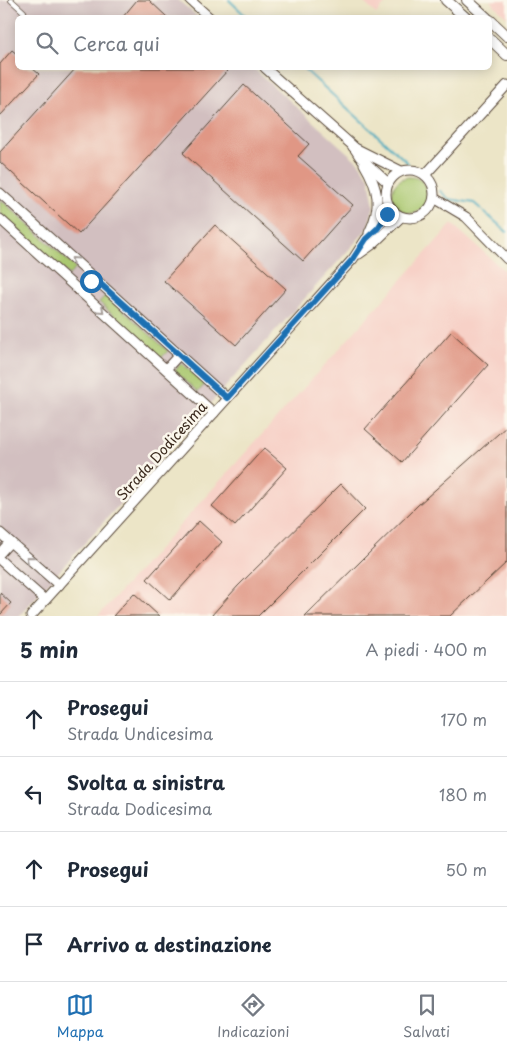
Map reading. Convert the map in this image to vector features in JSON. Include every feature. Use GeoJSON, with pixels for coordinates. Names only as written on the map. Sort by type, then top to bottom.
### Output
{"type":"FeatureCollection","features":[{"type":"Feature","properties":{"kind":"street"},"geometry":{"type":"LineString","coordinates":[[190,0],[207,15]]}},
{"type":"Feature","properties":{"kind":"street"},"geometry":{"type":"LineString","coordinates":[[446,0],[463,15]]}},
{"type":"Feature","properties":{"kind":"street"},"geometry":{"type":"LineString","coordinates":[[467,0],[484,15]]}},
{"type":"Feature","properties":{"kind":"street"},"geometry":{"type":"LineString","coordinates":[[492,22],[507,36]]}},
{"type":"Feature","properties":{"kind":"street"},"geometry":{"type":"LineString","coordinates":[[492,41],[507,55]]}},
{"type":"Feature","properties":{"kind":"street"},"geometry":{"type":"LineString","coordinates":[[267,70],[352,146],[373,179],[377,201],[374,223],[353,259]]}},
{"type":"Feature","properties":{"kind":"street"},"geometry":{"type":"LineString","coordinates":[[425,175],[507,85]]}},
{"type":"Feature","properties":{"kind":"street"},"geometry":{"type":"LineString","coordinates":[[352,146],[401,172]]}},
{"type":"Feature","properties":{"kind":"street"},"geometry":{"type":"LineString","coordinates":[[360,157],[384,178],[388,184]]}},
{"type":"Feature","properties":{"kind":"street"},"geometry":{"type":"LineString","coordinates":[[409,170],[418,171],[425,175],[432,185],[434,198],[428,210],[416,218],[401,217],[394,213],[389,207],[386,194],[388,184],[392,178],[401,172],[409,170]]}},
{"type":"Feature","properties":{"kind":"street"},"geometry":{"type":"LineString","coordinates":[[0,193],[227,398]]}},
{"type":"Feature","properties":{"kind":"street"},"geometry":{"type":"LineString","coordinates":[[434,198],[466,217],[507,259]]}},
{"type":"Feature","properties":{"kind":"street"},"geometry":{"type":"LineString","coordinates":[[366,239],[383,221],[389,207]]}},
{"type":"Feature","properties":{"kind":"street"},"geometry":{"type":"LineString","coordinates":[[428,210],[453,210]]}},
{"type":"Feature","properties":{"kind":"street"},"geometry":{"type":"LineString","coordinates":[[353,259],[373,244],[401,217]]}},
{"type":"Feature","properties":{"kind":"street"},"geometry":{"type":"LineString","coordinates":[[0,219],[214,413]]}},
{"type":"Feature","properties":{"kind":"street","name":"Strada Dodicesima"},"geometry":{"type":"LineString","coordinates":[[31,616],[353,259]]}},
{"type":"Feature","properties":{"kind":"street"},"geometry":{"type":"LineString","coordinates":[[81,292],[94,278]]}},
{"type":"Feature","properties":{"kind":"street"},"geometry":{"type":"LineString","coordinates":[[166,369],[179,355]]}},
{"type":"Feature","properties":{"kind":"street"},"geometry":{"type":"LineString","coordinates":[[0,533],[59,585]]}},
{"type":"Feature","properties":{"kind":"street"},"geometry":{"type":"LineString","coordinates":[[0,553],[10,542]]}},
{"type":"Feature","properties":{"kind":"street"},"geometry":{"type":"LineString","coordinates":[[0,560],[45,600]]}},
{"type":"Feature","properties":{"kind":"lane"},"geometry":{"type":"LineString","coordinates":[[11,0],[24,12]]}},
{"type":"Feature","properties":{"kind":"shaded area"},"geometry":{"type":"Polygon","coordinates":[[[0,0],[178,0],[196,15],[15,15],[15,70],[255,70],[359,163],[369,178],[374,206],[368,226],[362,235],[19,616],[0,616],[0,0]]]}},
{"type":"Feature","properties":{"kind":"shaded area"},"geometry":{"type":"Polygon","coordinates":[[[361,0],[389,0],[376,14],[361,0]]]}},
{"type":"Feature","properties":{"kind":"shaded area"},"geometry":{"type":"Polygon","coordinates":[[[507,0],[507,17],[490,1],[507,0]]]}},
{"type":"Feature","properties":{"kind":"shaded area"},"geometry":{"type":"Polygon","coordinates":[[[452,224],[507,273],[507,616],[98,616],[452,224]]]}},
{"type":"Feature","properties":{"kind":"green space"},"geometry":{"type":"Polygon","coordinates":[[[410,177],[417,178],[423,182],[427,188],[427,202],[423,208],[417,212],[410,213],[403,212],[397,208],[393,202],[392,195],[393,188],[397,182],[403,178],[410,177]]]}},
{"type":"Feature","properties":{"kind":"green space"},"geometry":{"type":"Polygon","coordinates":[[[0,199],[76,268],[69,275],[0,213],[0,199]]]}},
{"type":"Feature","properties":{"kind":"green space"},"geometry":{"type":"Polygon","coordinates":[[[106,295],[168,351],[161,358],[99,302],[106,295]]]}},
{"type":"Feature","properties":{"kind":"green space"},"geometry":{"type":"Polygon","coordinates":[[[181,363],[205,384],[198,392],[175,371],[181,363]]]}},
{"type":"Feature","properties":{"kind":"building"},"geometry":{"type":"Polygon","coordinates":[[[137,0],[149,0],[165,15],[124,15],[137,0]]]}},
{"type":"Feature","properties":{"kind":"building"},"geometry":{"type":"Polygon","coordinates":[[[12,50],[15,52],[15,70],[34,70],[39,74],[0,116],[0,64],[12,50]]]}},
{"type":"Feature","properties":{"kind":"building"},"geometry":{"type":"Polygon","coordinates":[[[74,70],[227,71],[79,234],[0,162],[0,152],[74,70]]]}},
{"type":"Feature","properties":{"kind":"building"},"geometry":{"type":"Polygon","coordinates":[[[244,85],[309,144],[298,156],[353,205],[303,261],[183,153],[244,85]]]}},
{"type":"Feature","properties":{"kind":"building"},"geometry":{"type":"Polygon","coordinates":[[[215,225],[286,289],[236,345],[164,281],[215,225]]]}},
{"type":"Feature","properties":{"kind":"building"},"geometry":{"type":"Polygon","coordinates":[[[451,332],[488,365],[402,462],[365,429],[451,332]]]}},
{"type":"Feature","properties":{"kind":"building"},"geometry":{"type":"Polygon","coordinates":[[[507,426],[507,562],[450,616],[305,616],[418,505],[507,426]]]}},
{"type":"Feature","properties":{"kind":"building"},"geometry":{"type":"Polygon","coordinates":[[[264,448],[287,468],[235,526],[212,506],[264,448]]]}},
{"type":"Feature","properties":{"kind":"building"},"geometry":{"type":"Polygon","coordinates":[[[341,484],[365,509],[258,616],[211,616],[238,586],[341,484]]]}},
{"type":"Feature","properties":{"kind":"building"},"geometry":{"type":"Polygon","coordinates":[[[199,521],[222,542],[170,600],[147,579],[199,521]]]}},
{"type":"Feature","properties":{"kind":"building"},"geometry":{"type":"Polygon","coordinates":[[[0,593],[11,603],[0,615],[0,593]]]}},
{"type":"Feature","properties":{"kind":"building"},"geometry":{"type":"Polygon","coordinates":[[[134,593],[159,616],[113,616],[134,593]]]}},
{"type":"Feature","properties":{"kind":"waterway"},"geometry":{"type":"LineString","coordinates":[[229,0],[245,15]]}},
{"type":"Feature","properties":{"kind":"waterway"},"geometry":{"type":"LineString","coordinates":[[305,70],[408,163]]}},
{"type":"Feature","properties":{"kind":"waterway"},"geometry":{"type":"LineString","coordinates":[[440,191],[449,199],[474,203],[507,232]]}},
{"type":"Feature","properties":{"kind":"route"},"geometry":{"type":"LineString","coordinates":[[91,281],[94,278],[227,398],[353,259],[366,239],[378,228],[387,214]]}}]}
